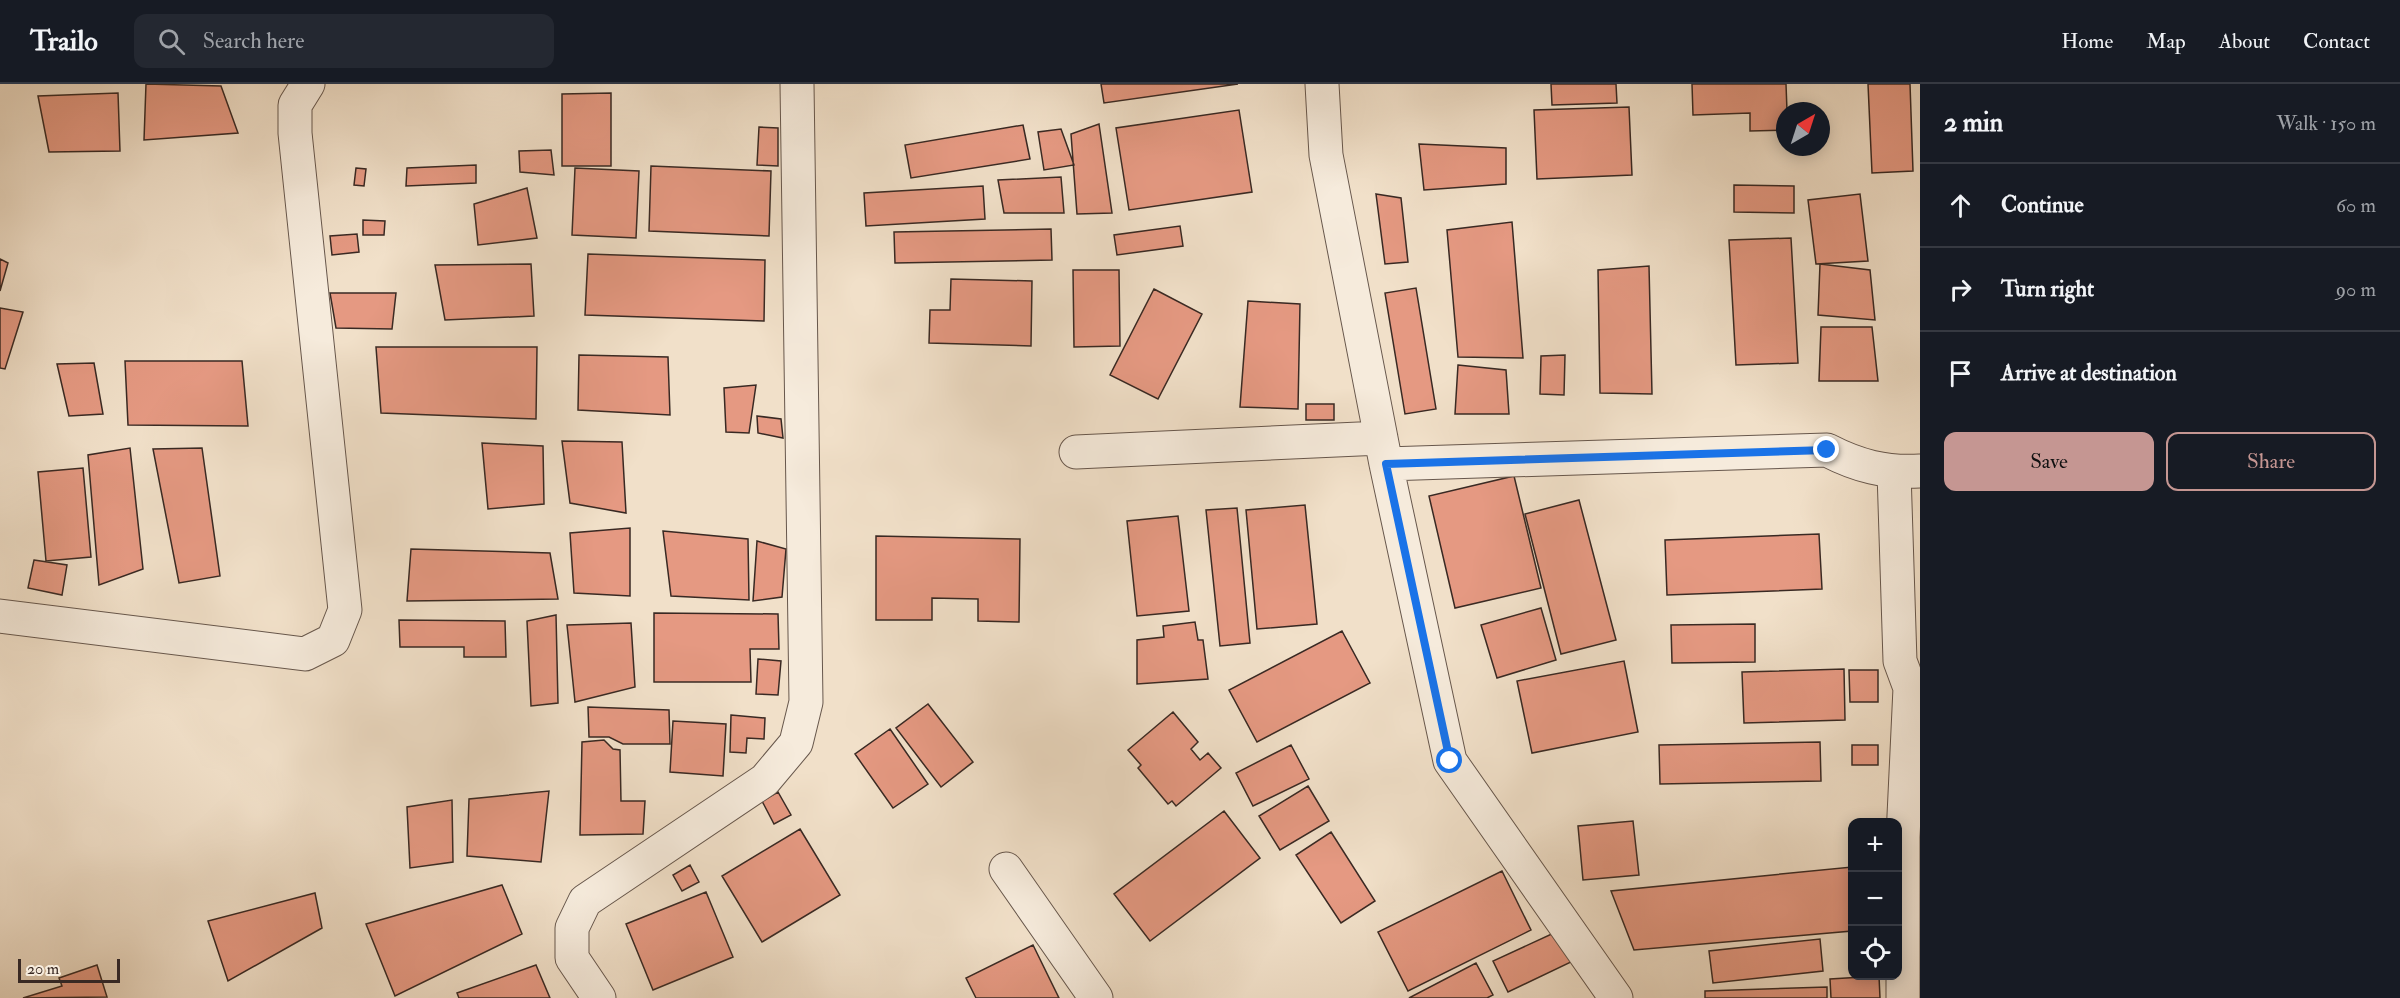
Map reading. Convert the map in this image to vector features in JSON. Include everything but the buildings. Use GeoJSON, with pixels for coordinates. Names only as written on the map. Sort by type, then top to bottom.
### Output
{"type":"FeatureCollection","features":[{"type":"Feature","properties":{"kind":"street"},"geometry":{"type":"LineString","coordinates":[[0,616],[305,654],[333,640],[345,610],[295,133],[295,105],[308,84]]}},
{"type":"Feature","properties":{"kind":"street"},"geometry":{"type":"LineString","coordinates":[[599,998],[572,957],[572,928],[585,901],[765,780],[796,744],[806,702],[797,84]]}},
{"type":"Feature","properties":{"kind":"street"},"geometry":{"type":"LineString","coordinates":[[1322,84],[1326,155],[1383,451],[1450,761],[1616,998]]}},
{"type":"Feature","properties":{"kind":"street"},"geometry":{"type":"LineString","coordinates":[[1076,452],[1827,450],[1855,464],[1907,472],[1900,660],[1910,688],[1903,837],[1903,998]]}},
{"type":"Feature","properties":{"kind":"street"},"geometry":{"type":"LineString","coordinates":[[1006,869],[1095,998]]}},
{"type":"Feature","properties":{"kind":"route"},"geometry":{"type":"LineString","coordinates":[[1450,761],[1386,464],[1827,450]]}}]}
